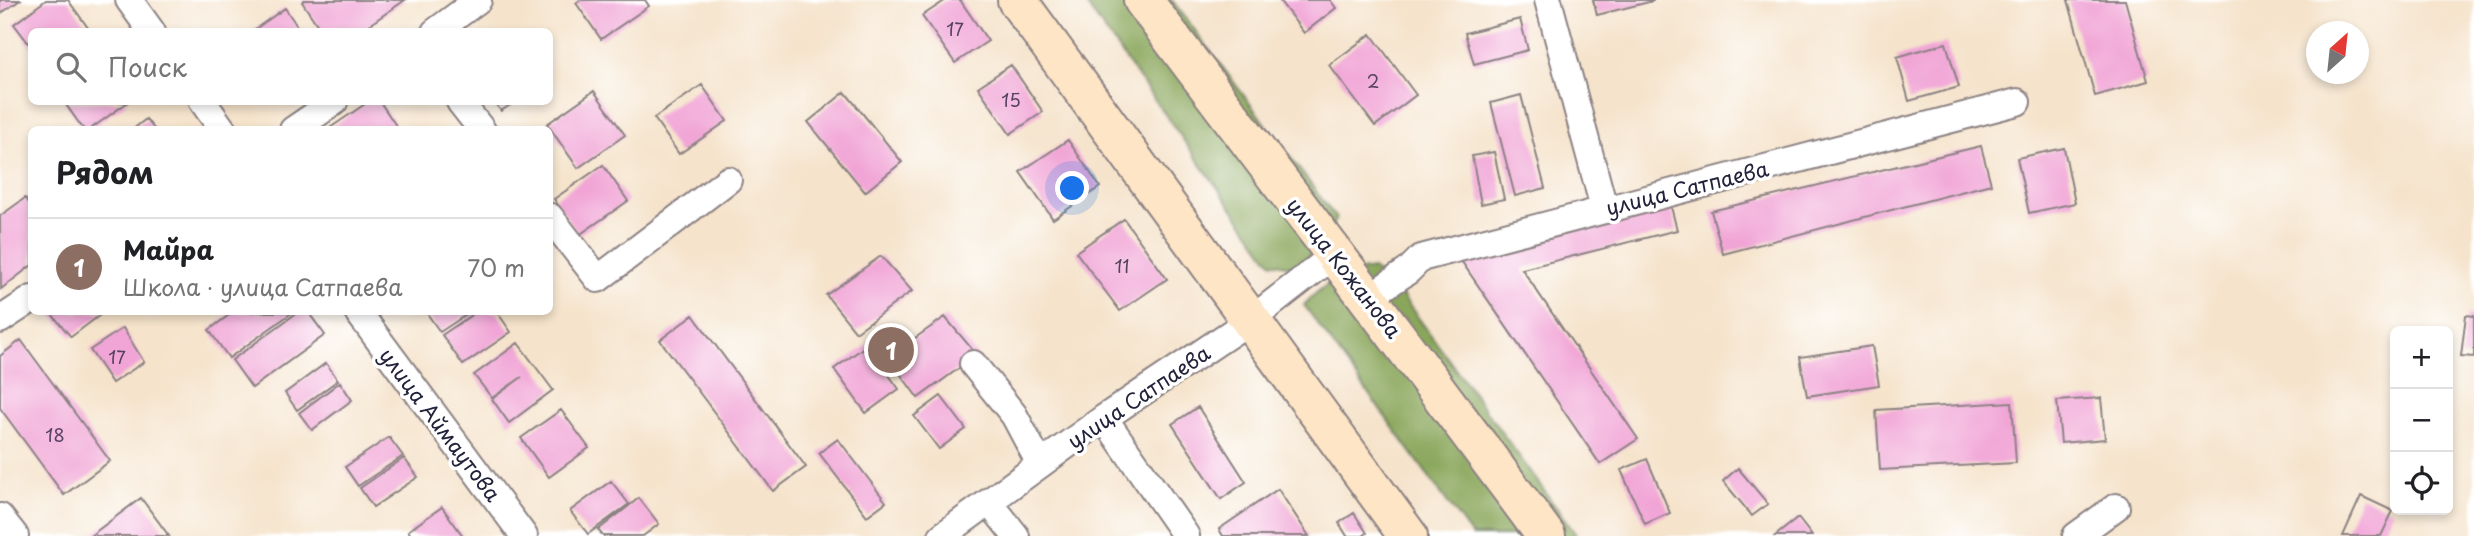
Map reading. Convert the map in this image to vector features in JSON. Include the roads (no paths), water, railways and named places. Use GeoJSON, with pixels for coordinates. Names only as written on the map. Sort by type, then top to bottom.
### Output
{"type":"FeatureCollection","features":[{"type":"Feature","properties":{"kind":"street"},"geometry":{"type":"LineString","coordinates":[[129,0],[149,28]]}},
{"type":"Feature","properties":{"kind":"street"},"geometry":{"type":"LineString","coordinates":[[440,28],[478,0]]}},
{"type":"Feature","properties":{"kind":"street"},"geometry":{"type":"LineString","coordinates":[[1017,0],[1408,536]]}},
{"type":"Feature","properties":{"kind":"street","name":"улица Кожанова"},"geometry":{"type":"LineString","coordinates":[[1143,0],[1334,255],[1369,297],[1546,536]]}},
{"type":"Feature","properties":{"kind":"street"},"geometry":{"type":"LineString","coordinates":[[1548,0],[1604,208]]}},
{"type":"Feature","properties":{"kind":"street","name":"улица Сатпаева"},"geometry":{"type":"LineString","coordinates":[[1369,297],[1408,271],[1421,258],[2017,102]]}},
{"type":"Feature","properties":{"kind":"street"},"geometry":{"type":"LineString","coordinates":[[205,105],[220,126]]}},
{"type":"Feature","properties":{"kind":"street"},"geometry":{"type":"LineString","coordinates":[[299,126],[330,105]]}},
{"type":"Feature","properties":{"kind":"street"},"geometry":{"type":"LineString","coordinates":[[462,105],[479,126]]}},
{"type":"Feature","properties":{"kind":"street"},"geometry":{"type":"LineString","coordinates":[[553,221],[598,279],[728,180]]}},
{"type":"Feature","properties":{"kind":"street","name":"улица Сатпаева"},"geometry":{"type":"LineString","coordinates":[[942,536],[1104,418],[1252,319],[1334,255]]}},
{"type":"Feature","properties":{"kind":"street"},"geometry":{"type":"LineString","coordinates":[[2,314],[28,301]]}},
{"type":"Feature","properties":{"kind":"street","name":"улица Аймаутова"},"geometry":{"type":"LineString","coordinates":[[360,315],[524,536]]}},
{"type":"Feature","properties":{"kind":"street"},"geometry":{"type":"LineString","coordinates":[[973,365],[1014,415],[1040,464]]}},
{"type":"Feature","properties":{"kind":"street"},"geometry":{"type":"LineString","coordinates":[[1104,418],[1186,536]]}},
{"type":"Feature","properties":{"kind":"street"},"geometry":{"type":"LineString","coordinates":[[989,502],[1016,536]]}},
{"type":"Feature","properties":{"kind":"street"},"geometry":{"type":"LineString","coordinates":[[2076,536],[2116,507]]}},
{"type":"Feature","properties":{"kind":"street"},"geometry":{"type":"LineString","coordinates":[[0,517],[15,536]]}},
{"type":"Feature","properties":{"kind":"place","name":"Майра"},"geometry":{"type":"Point","coordinates":[891,350]}}]}
